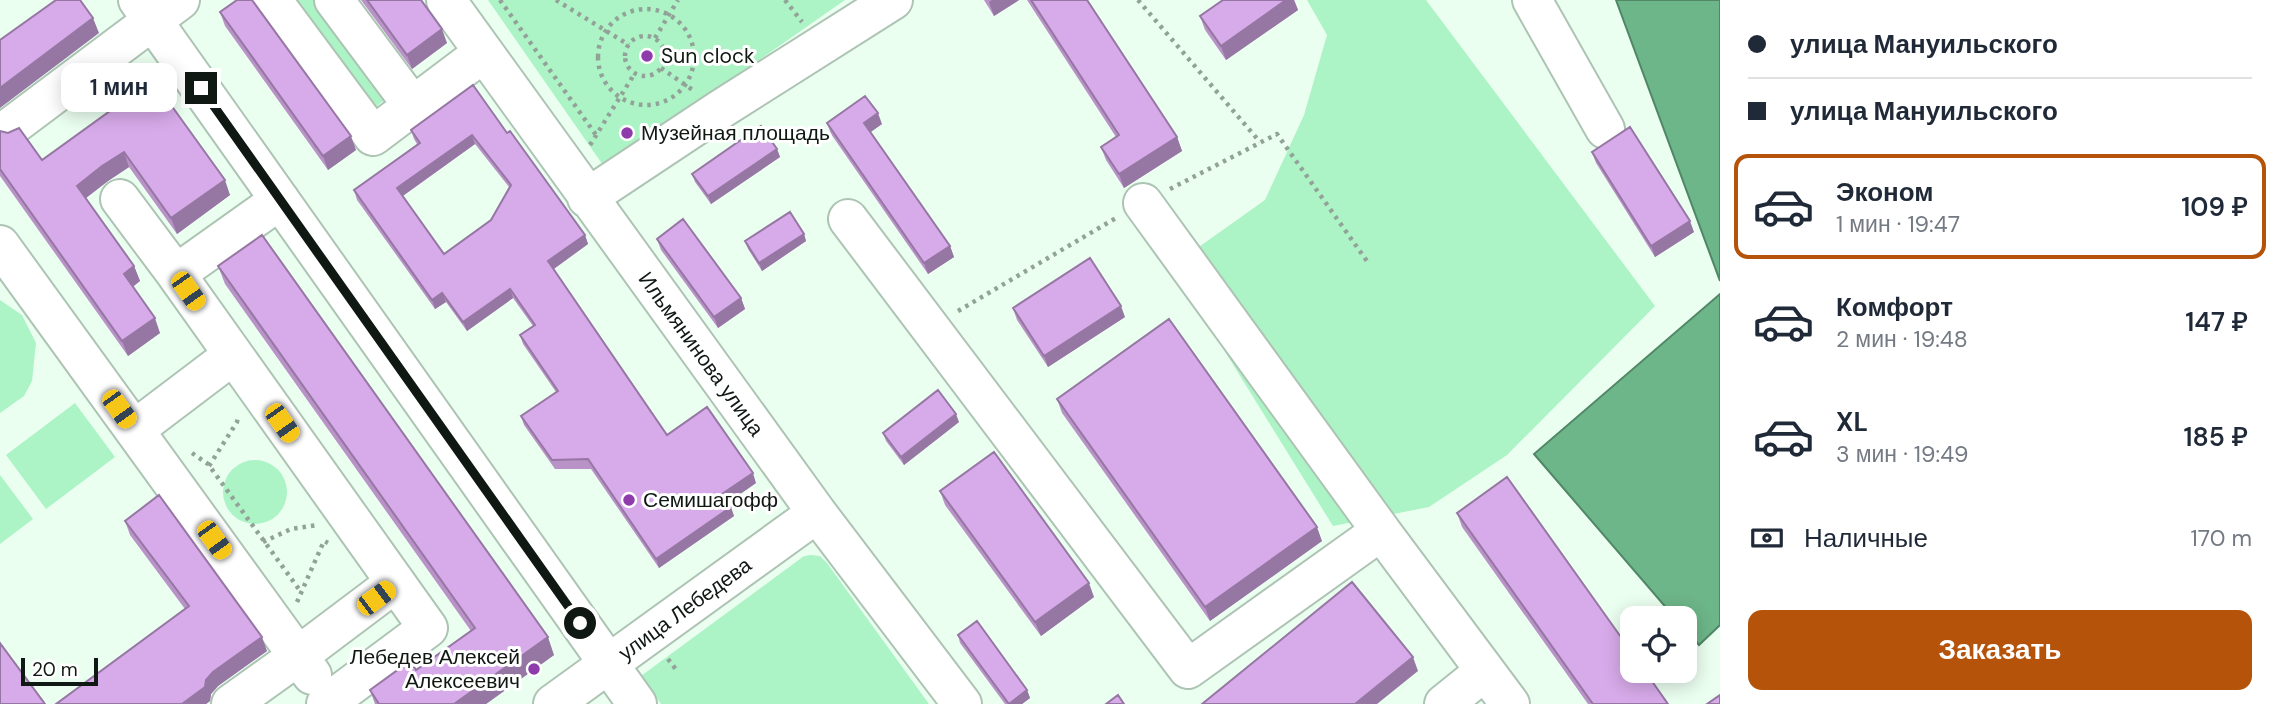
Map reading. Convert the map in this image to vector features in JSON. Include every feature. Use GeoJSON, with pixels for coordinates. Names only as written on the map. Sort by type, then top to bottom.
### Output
{"type":"FeatureCollection","features":[{"type":"Feature","properties":{"kind":"street"},"geometry":{"type":"LineString","coordinates":[[272,0],[373,136],[483,53]]}},
{"type":"Feature","properties":{"kind":"street"},"geometry":{"type":"LineString","coordinates":[[334,0],[413,106]]}},
{"type":"Feature","properties":{"kind":"street","name":"Ильмянинова улица"},"geometry":{"type":"LineString","coordinates":[[446,0],[817,513],[962,704]]}},
{"type":"Feature","properties":{"kind":"street"},"geometry":{"type":"LineString","coordinates":[[587,198],[893,0]]}},
{"type":"Feature","properties":{"kind":"street"},"geometry":{"type":"LineString","coordinates":[[1532,0],[1605,130]]}},
{"type":"Feature","properties":{"kind":"street"},"geometry":{"type":"LineString","coordinates":[[12,126],[157,7],[280,200],[637,704]]}},
{"type":"Feature","properties":{"kind":"street"},"geometry":{"type":"LineString","coordinates":[[0,245],[330,703],[428,628],[120,199]]}},
{"type":"Feature","properties":{"kind":"street"},"geometry":{"type":"LineString","coordinates":[[176,274],[280,200]]}},
{"type":"Feature","properties":{"kind":"street"},"geometry":{"type":"LineString","coordinates":[[1143,202],[1510,704]]}},
{"type":"Feature","properties":{"kind":"street"},"geometry":{"type":"LineString","coordinates":[[848,219],[1188,669],[1381,531]]}},
{"type":"Feature","properties":{"kind":"street"},"geometry":{"type":"LineString","coordinates":[[134,430],[240,365]]}},
{"type":"Feature","properties":{"kind":"street","name":"улица Лебедева"},"geometry":{"type":"LineString","coordinates":[[553,704],[817,513]]}},
{"type":"Feature","properties":{"kind":"street"},"geometry":{"type":"LineString","coordinates":[[231,704],[290,645],[395,583]]}},
{"type":"Feature","properties":{"kind":"street"},"geometry":{"type":"LineString","coordinates":[[1444,704],[1485,671]]}},
{"type":"Feature","properties":{"kind":"path"},"geometry":{"type":"LineString","coordinates":[[500,0],[596,135]]}},
{"type":"Feature","properties":{"kind":"path"},"geometry":{"type":"LineString","coordinates":[[556,0],[629,46]]}},
{"type":"Feature","properties":{"kind":"path"},"geometry":{"type":"LineString","coordinates":[[655,38],[678,0]]}},
{"type":"Feature","properties":{"kind":"path"},"geometry":{"type":"LineString","coordinates":[[1138,0],[1260,142]]}},
{"type":"Feature","properties":{"kind":"path"},"geometry":{"type":"LineString","coordinates":[[645,8],[670,14],[686,29],[692,42],[694,65],[686,86],[675,96],[646,106],[620,97],[608,88],[601,75],[599,45],[605,31],[616,19],[629,11],[645,8]]}},
{"type":"Feature","properties":{"kind":"path"},"geometry":{"type":"LineString","coordinates":[[642,36],[655,38],[665,54],[661,68],[647,76],[635,73],[626,62],[629,46],[642,36]]}},
{"type":"Feature","properties":{"kind":"path"},"geometry":{"type":"LineString","coordinates":[[661,68],[686,86]]}},
{"type":"Feature","properties":{"kind":"path"},"geometry":{"type":"LineString","coordinates":[[584,155],[635,73]]}},
{"type":"Feature","properties":{"kind":"path"},"geometry":{"type":"LineString","coordinates":[[209,466],[237,422],[240,365]]}},
{"type":"Feature","properties":{"kind":"path"},"geometry":{"type":"LineString","coordinates":[[229,561],[291,529],[325,523],[343,510]]}},
{"type":"Feature","properties":{"kind":"path"},"geometry":{"type":"LineString","coordinates":[[290,645],[324,541],[331,546],[365,541]]}},
{"type":"Feature","properties":{"kind":"shaded area"},"geometry":{"type":"Polygon","coordinates":[[[277,0],[315,0],[390,96],[366,114],[277,0]]]}},
{"type":"Feature","properties":{"kind":"shaded area","name":"Музейная площадь"},"geometry":{"type":"Polygon","coordinates":[[[488,0],[845,0],[605,168],[488,0]]]}},
{"type":"Feature","properties":{"kind":"shaded area"},"geometry":{"type":"Polygon","coordinates":[[[1307,0],[1426,0],[1655,306],[1507,455],[1429,507],[1333,526],[1172,266],[1265,200],[1304,115],[1327,35],[1307,0]]]}},
{"type":"Feature","properties":{"kind":"shaded area"},"geometry":{"type":"Polygon","coordinates":[[[1616,0],[1720,0],[1720,281],[1616,0]]]}},
{"type":"Feature","properties":{"kind":"shaded area"},"geometry":{"type":"Polygon","coordinates":[[[1720,294],[1720,625],[1699,645],[1697,606],[1665,606],[1534,454],[1720,294]]]}},
{"type":"Feature","properties":{"kind":"shaded area"},"geometry":{"type":"Polygon","coordinates":[[[0,300],[22,315],[36,343],[32,381],[24,396],[0,413],[0,300]]]}},
{"type":"Feature","properties":{"kind":"shaded area"},"geometry":{"type":"Polygon","coordinates":[[[75,403],[115,457],[46,509],[6,455],[75,403]]]}},
{"type":"Feature","properties":{"kind":"shaded area"},"geometry":{"type":"Polygon","coordinates":[[[255,460],[267,462],[278,469],[285,480],[285,504],[278,515],[267,522],[255,524],[243,522],[232,515],[225,504],[223,492],[225,480],[232,469],[243,462],[255,460]]]}},
{"type":"Feature","properties":{"kind":"shaded area"},"geometry":{"type":"Polygon","coordinates":[[[0,475],[33,519],[0,544],[0,475]]]}},
{"type":"Feature","properties":{"kind":"shaded area"},"geometry":{"type":"Polygon","coordinates":[[[804,556],[820,556],[827,563],[929,704],[661,704],[641,676],[804,556]]]}},
{"type":"Feature","properties":{"kind":"building"},"geometry":{"type":"Polygon","coordinates":[[[56,0],[80,0],[93,18],[0,88],[0,40],[56,0]]]}},
{"type":"Feature","properties":{"kind":"building"},"geometry":{"type":"Polygon","coordinates":[[[237,0],[252,0],[351,136],[323,156],[220,12],[237,0]]]}},
{"type":"Feature","properties":{"kind":"building"},"geometry":{"type":"Polygon","coordinates":[[[367,0],[421,0],[442,29],[407,55],[367,0]]]}},
{"type":"Feature","properties":{"kind":"building"},"geometry":{"type":"Polygon","coordinates":[[[1031,0],[1087,0],[1177,137],[1119,174],[1101,147],[1119,135],[1031,0]]]}},
{"type":"Feature","properties":{"kind":"building"},"geometry":{"type":"Polygon","coordinates":[[[1223,0],[1286,0],[1221,46],[1200,16],[1223,0]]]}},
{"type":"Feature","properties":{"kind":"building"},"geometry":{"type":"Polygon","coordinates":[[[153,80],[225,180],[171,218],[124,152],[77,186],[134,266],[124,274],[155,318],[122,341],[0,169],[0,131],[8,133],[19,128],[42,160],[153,80]]]}},
{"type":"Feature","properties":{"kind":"building"},"geometry":{"type":"Polygon","coordinates":[[[473,85],[507,133],[510,131],[585,235],[548,261],[667,435],[707,407],[753,473],[722,494],[731,507],[656,559],[588,459],[552,460],[521,416],[558,391],[520,335],[535,325],[510,289],[463,322],[442,293],[432,300],[354,190],[420,143],[411,130],[473,85]],[[472,135],[397,188],[444,254],[491,220],[511,185],[472,135]]]}},
{"type":"Feature","properties":{"kind":"building"},"geometry":{"type":"Polygon","coordinates":[[[865,96],[878,113],[864,123],[950,246],[924,263],[827,123],[865,96]]]}},
{"type":"Feature","properties":{"kind":"building"},"geometry":{"type":"Polygon","coordinates":[[[761,126],[777,149],[708,196],[692,174],[761,126]]]}},
{"type":"Feature","properties":{"kind":"building"},"geometry":{"type":"Polygon","coordinates":[[[1630,127],[1690,221],[1651,246],[1592,152],[1630,127]]]}},
{"type":"Feature","properties":{"kind":"building"},"geometry":{"type":"Polygon","coordinates":[[[790,212],[804,234],[759,263],[745,241],[790,212]]]}},
{"type":"Feature","properties":{"kind":"building"},"geometry":{"type":"Polygon","coordinates":[[[683,219],[741,298],[714,317],[657,239],[683,219]]]}},
{"type":"Feature","properties":{"kind":"building"},"geometry":{"type":"Polygon","coordinates":[[[262,235],[548,637],[454,704],[379,704],[370,690],[410,661],[416,670],[475,628],[218,266],[262,235]]]}},
{"type":"Feature","properties":{"kind":"building"},"geometry":{"type":"Polygon","coordinates":[[[1090,258],[1121,306],[1044,356],[1013,308],[1090,258]]]}},
{"type":"Feature","properties":{"kind":"building"},"geometry":{"type":"Polygon","coordinates":[[[1169,319],[1317,527],[1205,607],[1057,399],[1169,319]]]}},
{"type":"Feature","properties":{"kind":"building"},"geometry":{"type":"Polygon","coordinates":[[[938,390],[956,414],[901,457],[883,433],[938,390]]]}},
{"type":"Feature","properties":{"kind":"building"},"geometry":{"type":"Polygon","coordinates":[[[994,452],[1089,583],[1035,622],[940,491],[994,452]]]}},
{"type":"Feature","properties":{"kind":"building"},"geometry":{"type":"Polygon","coordinates":[[[1507,477],[1620,636],[1620,683],[1653,683],[1668,704],[1593,704],[1457,513],[1507,477]]]}},
{"type":"Feature","properties":{"kind":"building"},"geometry":{"type":"Polygon","coordinates":[[[159,495],[262,637],[213,672],[206,680],[205,687],[182,704],[56,704],[189,606],[125,521],[159,495]]]}},
{"type":"Feature","properties":{"kind":"building"},"geometry":{"type":"Polygon","coordinates":[[[1352,582],[1413,657],[1355,704],[1202,704],[1352,582]]]}},
{"type":"Feature","properties":{"kind":"building"},"geometry":{"type":"Polygon","coordinates":[[[977,621],[1027,690],[1009,704],[958,635],[977,621]]]}},
{"type":"Feature","properties":{"kind":"building"},"geometry":{"type":"Polygon","coordinates":[[[0,643],[45,704],[0,704],[0,643]]]}},
{"type":"Feature","properties":{"kind":"building"},"geometry":{"type":"Polygon","coordinates":[[[1118,695],[1124,704],[1106,704],[1118,695]]]}},
{"type":"Feature","properties":{"kind":"building"},"geometry":{"type":"Polygon","coordinates":[[[1720,695],[1720,704],[1707,704],[1720,695]]]}},
{"type":"Feature","properties":{"kind":"place","name":"Sun clock"},"geometry":{"type":"Point","coordinates":[647,56]}},
{"type":"Feature","properties":{"kind":"place","name":"Музейная площадь"},"geometry":{"type":"Point","coordinates":[627,133]}},
{"type":"Feature","properties":{"kind":"place","name":"Семишагофф"},"geometry":{"type":"Point","coordinates":[629,500]}},
{"type":"Feature","properties":{"kind":"place","name":"Лебедев Алексей Алексеевич"},"geometry":{"type":"Point","coordinates":[534,669]}},
{"type":"Feature","properties":{"kind":"route"},"geometry":{"type":"LineString","coordinates":[[201,88],[580,623]]}}]}
